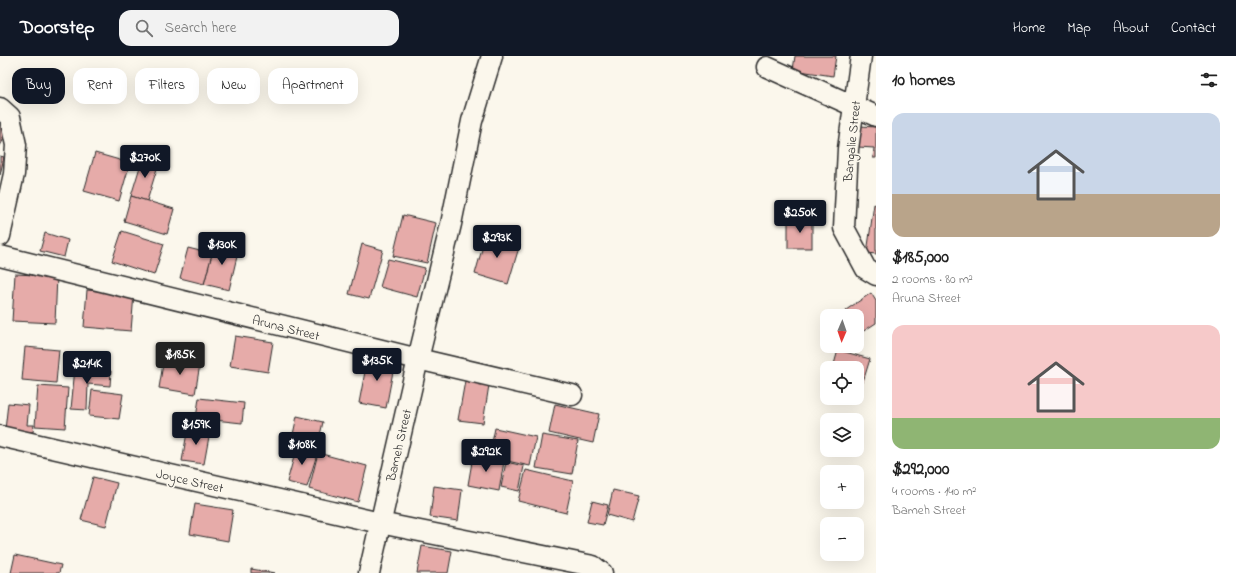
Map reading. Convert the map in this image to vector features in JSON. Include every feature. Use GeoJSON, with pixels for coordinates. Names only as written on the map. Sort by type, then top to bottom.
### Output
{"type":"FeatureCollection","features":[{"type":"Feature","properties":{"kind":"street","name":"Bameh Street"},"geometry":{"type":"LineString","coordinates":[[369,573],[418,359],[451,224],[472,121],[492,56]]}},
{"type":"Feature","properties":{"kind":"street","name":"Bangalie Street"},"geometry":{"type":"LineString","coordinates":[[861,56],[848,148],[844,228],[871,272]]}},
{"type":"Feature","properties":{"kind":"street"},"geometry":{"type":"LineString","coordinates":[[767,67],[876,116]]}},
{"type":"Feature","properties":{"kind":"street"},"geometry":{"type":"LineString","coordinates":[[0,108],[10,117],[16,145],[14,174],[0,236]]}},
{"type":"Feature","properties":{"kind":"street","name":"Aruna Street"},"geometry":{"type":"LineString","coordinates":[[0,256],[418,359],[572,395]]}},
{"type":"Feature","properties":{"kind":"street","name":"Joyce Street"},"geometry":{"type":"LineString","coordinates":[[0,436],[380,523],[593,566],[602,573]]}},
{"type":"Feature","properties":{"kind":"building"},"geometry":{"type":"Polygon","coordinates":[[[795,56],[836,56],[833,76],[793,70],[795,56]]]}},
{"type":"Feature","properties":{"kind":"building"},"geometry":{"type":"Polygon","coordinates":[[[0,124],[9,129],[0,146],[0,124]]]}},
{"type":"Feature","properties":{"kind":"building"},"geometry":{"type":"Polygon","coordinates":[[[860,126],[876,127],[876,158],[873,158],[874,148],[858,147],[860,126]]]}},
{"type":"Feature","properties":{"kind":"building"},"geometry":{"type":"Polygon","coordinates":[[[95,153],[130,163],[119,201],[84,191],[95,153]]]}},
{"type":"Feature","properties":{"kind":"building"},"geometry":{"type":"Polygon","coordinates":[[[0,156],[4,157],[0,175],[0,156]]]}},
{"type":"Feature","properties":{"kind":"building"},"geometry":{"type":"Polygon","coordinates":[[[143,157],[159,162],[147,201],[131,196],[143,157]]]}},
{"type":"Feature","properties":{"kind":"building"},"geometry":{"type":"Polygon","coordinates":[[[131,196],[174,209],[167,234],[124,221],[131,196]]]}},
{"type":"Feature","properties":{"kind":"building"},"geometry":{"type":"Polygon","coordinates":[[[874,204],[876,205],[876,254],[867,253],[874,204]]]}},
{"type":"Feature","properties":{"kind":"building"},"geometry":{"type":"Polygon","coordinates":[[[403,215],[436,223],[427,263],[393,256],[403,215]]]}},
{"type":"Feature","properties":{"kind":"building"},"geometry":{"type":"Polygon","coordinates":[[[788,220],[812,220],[812,248],[788,248],[788,220]]]}},
{"type":"Feature","properties":{"kind":"building"},"geometry":{"type":"Polygon","coordinates":[[[122,231],[164,244],[154,275],[112,261],[122,231]]]}},
{"type":"Feature","properties":{"kind":"building"},"geometry":{"type":"Polygon","coordinates":[[[45,233],[68,240],[64,257],[40,251],[45,233]]]}},
{"type":"Feature","properties":{"kind":"building"},"geometry":{"type":"Polygon","coordinates":[[[486,235],[520,244],[508,284],[475,274],[486,235]]]}},
{"type":"Feature","properties":{"kind":"building"},"geometry":{"type":"Polygon","coordinates":[[[215,242],[239,248],[229,290],[204,284],[215,242]]]}},
{"type":"Feature","properties":{"kind":"building"},"geometry":{"type":"Polygon","coordinates":[[[362,244],[383,250],[369,299],[349,294],[362,244]]]}},
{"type":"Feature","properties":{"kind":"building"},"geometry":{"type":"Polygon","coordinates":[[[188,248],[212,254],[204,284],[180,278],[188,248]]]}},
{"type":"Feature","properties":{"kind":"building"},"geometry":{"type":"Polygon","coordinates":[[[388,259],[425,268],[417,297],[380,287],[388,259]]]}},
{"type":"Feature","properties":{"kind":"building"},"geometry":{"type":"Polygon","coordinates":[[[15,274],[57,276],[55,323],[12,321],[15,274]]]}},
{"type":"Feature","properties":{"kind":"building"},"geometry":{"type":"Polygon","coordinates":[[[87,290],[134,294],[131,331],[84,327],[87,290]]]}},
{"type":"Feature","properties":{"kind":"building"},"geometry":{"type":"Polygon","coordinates":[[[871,293],[876,301],[876,323],[864,331],[864,309],[847,309],[871,293]]]}},
{"type":"Feature","properties":{"kind":"building"},"geometry":{"type":"Polygon","coordinates":[[[235,336],[273,342],[268,372],[230,366],[235,336]]]}},
{"type":"Feature","properties":{"kind":"building"},"geometry":{"type":"Polygon","coordinates":[[[25,347],[59,350],[56,383],[22,380],[25,347]]]}},
{"type":"Feature","properties":{"kind":"building"},"geometry":{"type":"Polygon","coordinates":[[[837,353],[849,353],[870,359],[864,378],[864,361],[835,361],[837,353]]]}},
{"type":"Feature","properties":{"kind":"building"},"geometry":{"type":"Polygon","coordinates":[[[368,356],[395,361],[386,408],[359,403],[368,356]]]}},
{"type":"Feature","properties":{"kind":"building"},"geometry":{"type":"Polygon","coordinates":[[[164,358],[200,364],[195,394],[159,388],[164,358]]]}},
{"type":"Feature","properties":{"kind":"building"},"geometry":{"type":"Polygon","coordinates":[[[75,368],[111,371],[110,386],[88,384],[87,410],[71,409],[75,368]]]}},
{"type":"Feature","properties":{"kind":"building"},"geometry":{"type":"Polygon","coordinates":[[[465,381],[489,385],[483,423],[458,420],[465,381]]]}},
{"type":"Feature","properties":{"kind":"building"},"geometry":{"type":"Polygon","coordinates":[[[38,386],[68,388],[65,428],[35,426],[38,386]]]}},
{"type":"Feature","properties":{"kind":"building"},"geometry":{"type":"Polygon","coordinates":[[[92,390],[123,394],[119,419],[89,416],[92,390]]]}},
{"type":"Feature","properties":{"kind":"building"},"geometry":{"type":"Polygon","coordinates":[[[199,398],[244,403],[242,423],[196,418],[199,398]]]}},
{"type":"Feature","properties":{"kind":"building"},"geometry":{"type":"Polygon","coordinates":[[[8,403],[29,405],[27,425],[34,425],[33,432],[5,430],[8,403]]]}},
{"type":"Feature","properties":{"kind":"building"},"geometry":{"type":"Polygon","coordinates":[[[555,404],[599,414],[593,443],[549,433],[555,404]]]}},
{"type":"Feature","properties":{"kind":"building"},"geometry":{"type":"Polygon","coordinates":[[[297,416],[323,422],[318,444],[292,439],[297,416]]]}},
{"type":"Feature","properties":{"kind":"building"},"geometry":{"type":"Polygon","coordinates":[[[188,427],[210,431],[204,464],[182,461],[188,427]]]}},
{"type":"Feature","properties":{"kind":"building"},"geometry":{"type":"Polygon","coordinates":[[[495,428],[536,437],[530,466],[489,457],[495,428]]]}},
{"type":"Feature","properties":{"kind":"building"},"geometry":{"type":"Polygon","coordinates":[[[542,435],[578,441],[572,474],[536,468],[542,435]]]}},
{"type":"Feature","properties":{"kind":"building"},"geometry":{"type":"Polygon","coordinates":[[[297,446],[318,451],[307,487],[287,482],[297,446]]]}},
{"type":"Feature","properties":{"kind":"building"},"geometry":{"type":"Polygon","coordinates":[[[318,453],[367,466],[358,502],[309,489],[318,453]]]}},
{"type":"Feature","properties":{"kind":"building"},"geometry":{"type":"Polygon","coordinates":[[[473,456],[504,461],[499,491],[468,485],[473,456]]]}},
{"type":"Feature","properties":{"kind":"building"},"geometry":{"type":"Polygon","coordinates":[[[506,462],[524,466],[519,491],[501,487],[506,462]]]}},
{"type":"Feature","properties":{"kind":"building"},"geometry":{"type":"Polygon","coordinates":[[[526,470],[573,481],[566,513],[518,501],[526,470]]]}},
{"type":"Feature","properties":{"kind":"building"},"geometry":{"type":"Polygon","coordinates":[[[93,477],[117,483],[106,526],[81,520],[93,477]]]}},
{"type":"Feature","properties":{"kind":"building"},"geometry":{"type":"Polygon","coordinates":[[[434,486],[462,490],[458,521],[430,517],[434,486]]]}},
{"type":"Feature","properties":{"kind":"building"},"geometry":{"type":"Polygon","coordinates":[[[613,490],[639,496],[632,522],[607,515],[613,490]]]}},
{"type":"Feature","properties":{"kind":"building"},"geometry":{"type":"Polygon","coordinates":[[[592,501],[608,505],[603,525],[587,522],[592,501]]]}},
{"type":"Feature","properties":{"kind":"building"},"geometry":{"type":"Polygon","coordinates":[[[195,504],[233,510],[228,541],[190,534],[195,504]]]}},
{"type":"Feature","properties":{"kind":"building"},"geometry":{"type":"Polygon","coordinates":[[[422,546],[452,551],[448,573],[417,573],[422,546]]]}},
{"type":"Feature","properties":{"kind":"building"},"geometry":{"type":"Polygon","coordinates":[[[15,555],[61,565],[59,573],[11,573],[15,555]]]}},
{"type":"Feature","properties":{"kind":"building"},"geometry":{"type":"Polygon","coordinates":[[[251,569],[275,573],[251,573],[251,569]]]}}]}
